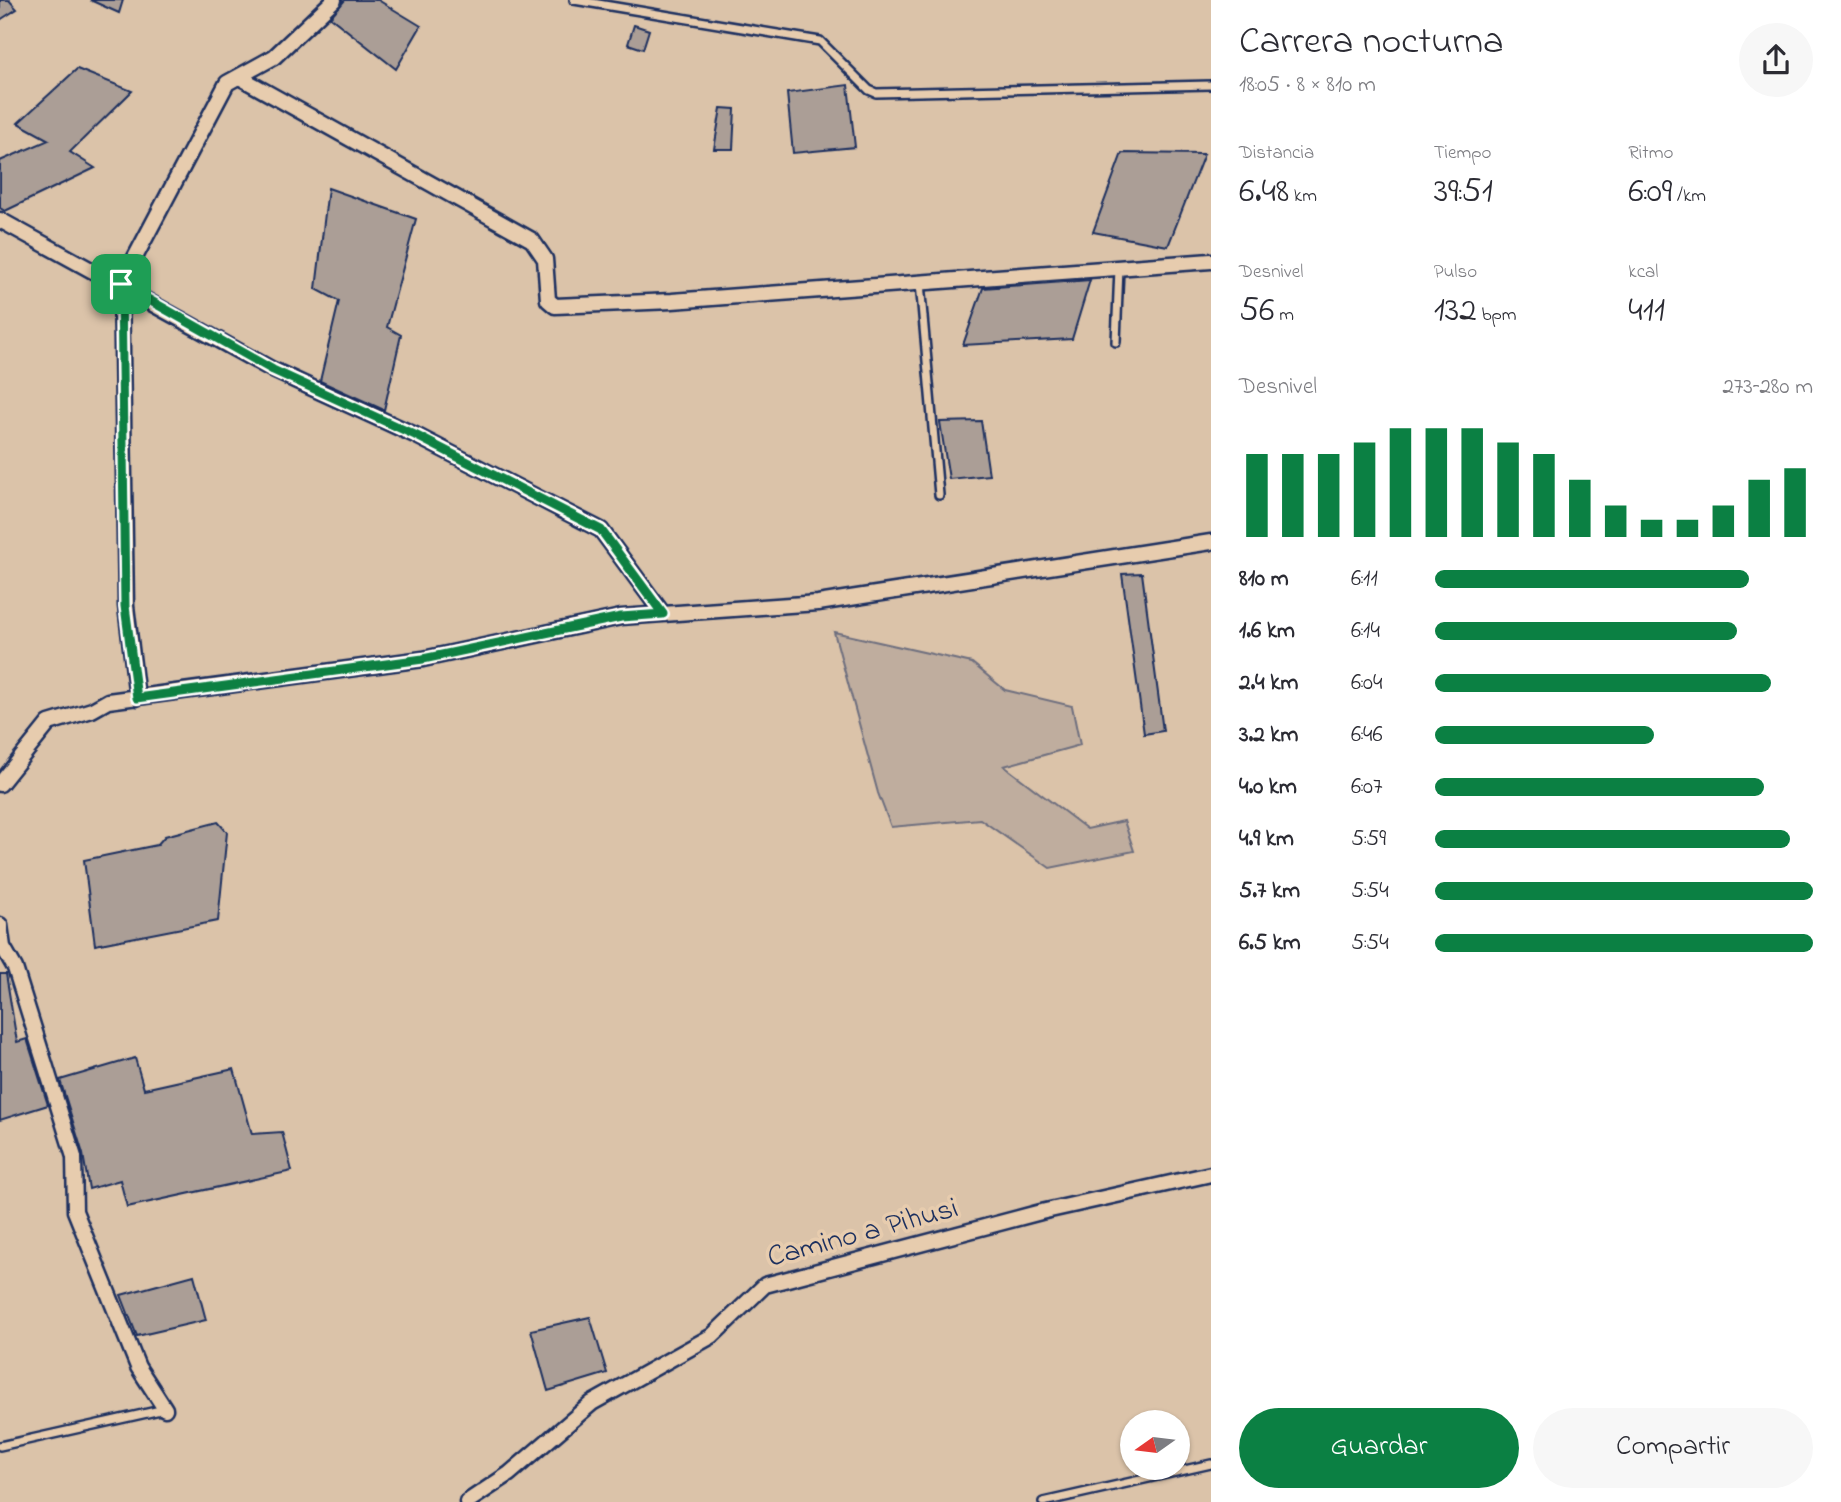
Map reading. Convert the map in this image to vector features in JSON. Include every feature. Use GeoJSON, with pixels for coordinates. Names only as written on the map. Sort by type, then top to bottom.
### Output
{"type":"FeatureCollection","features":[{"type":"Feature","properties":{"kind":"street"},"geometry":{"type":"LineString","coordinates":[[137,698],[125,606],[121,284],[227,83],[241,78],[274,57],[334,0]]}},
{"type":"Feature","properties":{"kind":"street"},"geometry":{"type":"LineString","coordinates":[[241,78],[531,240],[545,259],[548,300],[555,306],[672,301],[1211,261]]}},
{"type":"Feature","properties":{"kind":"street"},"geometry":{"type":"LineString","coordinates":[[2,225],[121,284],[273,370],[415,435],[601,530],[663,614]]}},
{"type":"Feature","properties":{"kind":"street"},"geometry":{"type":"LineString","coordinates":[[0,784],[49,723],[92,710],[108,701],[423,659],[621,617],[727,612],[818,603],[1211,542]]}},
{"type":"Feature","properties":{"kind":"street"},"geometry":{"type":"LineString","coordinates":[[0,925],[3,947],[15,968],[74,1157],[75,1211],[138,1367],[165,1409]]}},
{"type":"Feature","properties":{"kind":"street","name":"Camino a Pihusi"},"geometry":{"type":"LineString","coordinates":[[467,1502],[509,1474],[592,1403],[712,1336],[765,1285],[1041,1212],[1211,1174]]}},
{"type":"Feature","properties":{"kind":"lane"},"geometry":{"type":"LineString","coordinates":[[574,0],[820,41],[869,90],[876,93],[1211,85]]}},
{"type":"Feature","properties":{"kind":"lane"},"geometry":{"type":"LineString","coordinates":[[1116,342],[1119,268]]}},
{"type":"Feature","properties":{"kind":"lane"},"geometry":{"type":"LineString","coordinates":[[920,283],[939,495]]}},
{"type":"Feature","properties":{"kind":"lane"},"geometry":{"type":"LineString","coordinates":[[0,1446],[165,1409]]}},
{"type":"Feature","properties":{"kind":"lane"},"geometry":{"type":"LineString","coordinates":[[1043,1502],[1211,1464]]}},
{"type":"Feature","properties":{"kind":"shaded area"},"geometry":{"type":"Polygon","coordinates":[[[834,632],[972,663],[1005,690],[1072,706],[1080,745],[1004,766],[1087,829],[1124,821],[1134,851],[1050,868],[980,819],[891,827],[878,793],[834,632]]]}},
{"type":"Feature","properties":{"kind":"building"},"geometry":{"type":"Polygon","coordinates":[[[0,0],[9,0],[17,9],[0,20],[0,0]]]}},
{"type":"Feature","properties":{"kind":"building"},"geometry":{"type":"Polygon","coordinates":[[[90,0],[123,0],[119,13],[90,0]]]}},
{"type":"Feature","properties":{"kind":"building"},"geometry":{"type":"Polygon","coordinates":[[[345,0],[378,0],[421,26],[396,69],[330,17],[345,0]]]}},
{"type":"Feature","properties":{"kind":"building"},"geometry":{"type":"Polygon","coordinates":[[[634,25],[649,30],[643,49],[628,44],[634,25]]]}},
{"type":"Feature","properties":{"kind":"building"},"geometry":{"type":"Polygon","coordinates":[[[77,69],[132,91],[70,152],[95,168],[5,211],[0,208],[0,161],[49,140],[18,123],[77,69]]]}},
{"type":"Feature","properties":{"kind":"building"},"geometry":{"type":"Polygon","coordinates":[[[848,85],[855,147],[793,153],[787,93],[848,85]]]}},
{"type":"Feature","properties":{"kind":"building"},"geometry":{"type":"Polygon","coordinates":[[[721,108],[735,109],[733,149],[714,149],[721,108]]]}},
{"type":"Feature","properties":{"kind":"building"},"geometry":{"type":"Polygon","coordinates":[[[1122,153],[1204,154],[1168,246],[1093,232],[1122,153]]]}},
{"type":"Feature","properties":{"kind":"building"},"geometry":{"type":"Polygon","coordinates":[[[328,188],[416,219],[387,327],[401,335],[384,410],[320,381],[339,301],[316,289],[328,188]]]}},
{"type":"Feature","properties":{"kind":"building"},"geometry":{"type":"Polygon","coordinates":[[[1090,280],[1072,339],[963,345],[983,288],[1090,280]]]}},
{"type":"Feature","properties":{"kind":"building"},"geometry":{"type":"Polygon","coordinates":[[[981,421],[989,475],[949,479],[940,422],[981,421]]]}},
{"type":"Feature","properties":{"kind":"building"},"geometry":{"type":"Polygon","coordinates":[[[1142,573],[1163,731],[1144,734],[1122,574],[1142,573]]]}},
{"type":"Feature","properties":{"kind":"building"},"geometry":{"type":"Polygon","coordinates":[[[218,822],[227,832],[218,921],[95,945],[84,860],[157,845],[165,836],[218,822]]]}},
{"type":"Feature","properties":{"kind":"building"},"geometry":{"type":"Polygon","coordinates":[[[0,974],[6,974],[17,1042],[27,1039],[48,1105],[0,1120],[0,974]]]}},
{"type":"Feature","properties":{"kind":"building"},"geometry":{"type":"Polygon","coordinates":[[[135,1058],[144,1089],[234,1069],[252,1134],[282,1132],[292,1171],[127,1207],[120,1180],[89,1189],[83,1154],[60,1080],[135,1058]]]}},
{"type":"Feature","properties":{"kind":"building"},"geometry":{"type":"Polygon","coordinates":[[[194,1275],[206,1320],[137,1336],[121,1295],[194,1275]]]}},
{"type":"Feature","properties":{"kind":"building"},"geometry":{"type":"Polygon","coordinates":[[[590,1317],[607,1373],[548,1391],[531,1330],[590,1317]]]}},
{"type":"Feature","properties":{"kind":"route"},"geometry":{"type":"LineString","coordinates":[[121,284],[273,370],[415,435],[601,530],[629,563],[663,614],[621,617],[423,659],[137,698],[125,606],[121,284]]}}]}
